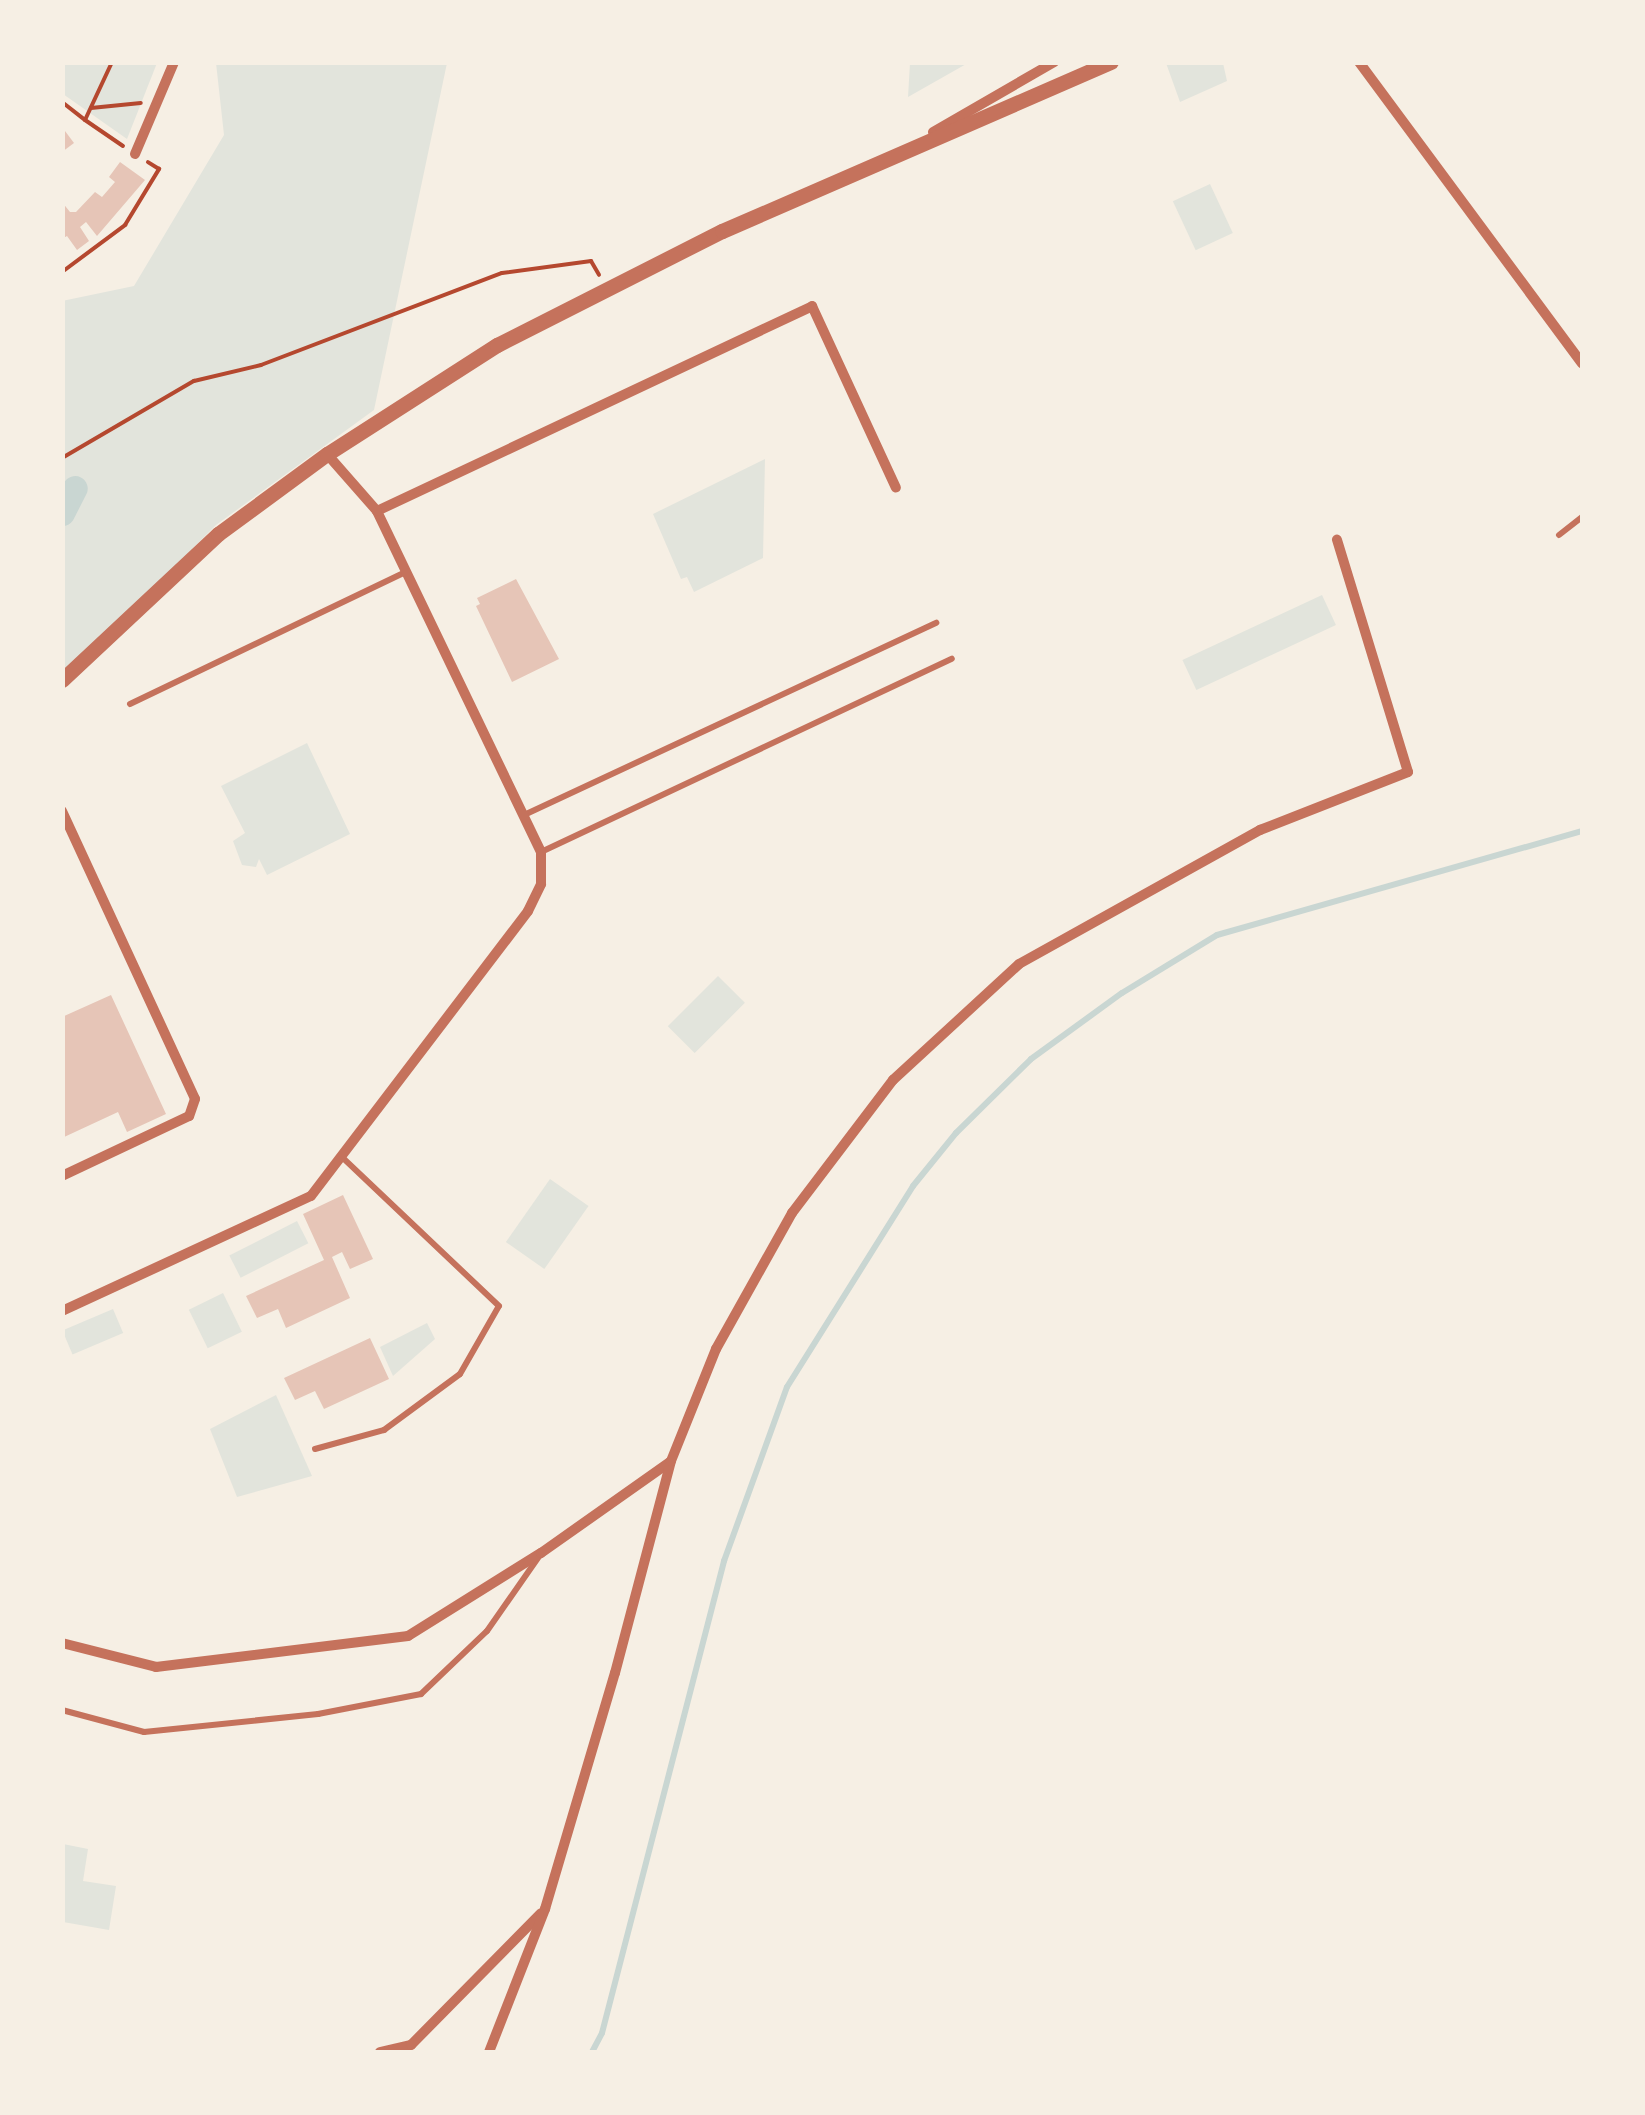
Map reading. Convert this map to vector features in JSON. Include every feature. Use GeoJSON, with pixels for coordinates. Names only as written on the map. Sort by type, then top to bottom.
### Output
{"type":"FeatureCollection","features":[{"type":"Feature","properties":{"kind":"street"},"geometry":{"type":"LineString","coordinates":[[136,154],[174,62]]}},
{"type":"Feature","properties":{"kind":"street"},"geometry":{"type":"LineString","coordinates":[[900,151],[1054,62]]}},
{"type":"Feature","properties":{"kind":"street"},"geometry":{"type":"LineString","coordinates":[[62,680],[218,534],[327,454],[497,345],[606,288],[900,151],[1111,62]]}},
{"type":"Feature","properties":{"kind":"street"},"geometry":{"type":"LineString","coordinates":[[1359,62],[1582,362]]}},
{"type":"Feature","properties":{"kind":"street"},"geometry":{"type":"LineString","coordinates":[[377,511],[812,306],[896,488]]}},
{"type":"Feature","properties":{"kind":"street"},"geometry":{"type":"LineString","coordinates":[[62,1311],[310,1196],[528,911],[540,884],[541,852],[377,511],[327,454]]}},
{"type":"Feature","properties":{"kind":"street"},"geometry":{"type":"LineString","coordinates":[[489,2052],[545,1909],[615,1673],[671,1461],[716,1349],[792,1213],[893,1080],[1019,964],[1260,830],[1408,772],[1338,540]]}},
{"type":"Feature","properties":{"kind":"street"},"geometry":{"type":"LineString","coordinates":[[62,811],[195,1099],[188,1116],[62,1176]]}},
{"type":"Feature","properties":{"kind":"street"},"geometry":{"type":"LineString","coordinates":[[62,1642],[156,1668],[408,1636],[542,1552],[671,1461]]}},
{"type":"Feature","properties":{"kind":"street"},"geometry":{"type":"LineString","coordinates":[[380,2052],[416,2049],[545,1909]]}},
{"type":"Feature","properties":{"kind":"lane"},"geometry":{"type":"LineString","coordinates":[[1559,535],[1582,518]]}},
{"type":"Feature","properties":{"kind":"lane"},"geometry":{"type":"LineString","coordinates":[[130,704],[406,572]]}},
{"type":"Feature","properties":{"kind":"lane"},"geometry":{"type":"LineString","coordinates":[[524,815],[936,623]]}},
{"type":"Feature","properties":{"kind":"lane"},"geometry":{"type":"LineString","coordinates":[[541,852],[952,659]]}},
{"type":"Feature","properties":{"kind":"lane"},"geometry":{"type":"LineString","coordinates":[[315,1448],[384,1430],[460,1374],[499,1306],[342,1156]]}},
{"type":"Feature","properties":{"kind":"lane"},"geometry":{"type":"LineString","coordinates":[[62,1710],[144,1732],[318,1714],[421,1694],[486,1631],[542,1552]]}},
{"type":"Feature","properties":{"kind":"path"},"geometry":{"type":"LineString","coordinates":[[86,120],[112,62]]}},
{"type":"Feature","properties":{"kind":"path"},"geometry":{"type":"LineString","coordinates":[[62,102],[159,169],[125,225],[62,272]]}},
{"type":"Feature","properties":{"kind":"path"},"geometry":{"type":"LineString","coordinates":[[91,108],[158,102]]}},
{"type":"Feature","properties":{"kind":"path"},"geometry":{"type":"LineString","coordinates":[[62,458],[194,381],[260,366],[502,273],[591,261],[606,288]]}},
{"type":"Feature","properties":{"kind":"shaded area"},"geometry":{"type":"Polygon","coordinates":[[[910,62],[968,63],[908,97],[910,62]]]}},
{"type":"Feature","properties":{"kind":"shaded area"},"geometry":{"type":"Polygon","coordinates":[[[62,63],[157,63],[127,139],[63,94],[62,63]]]}},
{"type":"Feature","properties":{"kind":"shaded area"},"geometry":{"type":"Polygon","coordinates":[[[216,63],[447,63],[374,410],[216,525],[70,672],[62,665],[62,301],[134,286],[224,135],[216,63]]]}},
{"type":"Feature","properties":{"kind":"shaded area"},"geometry":{"type":"Polygon","coordinates":[[[1166,63],[1223,63],[1227,81],[1180,102],[1166,63]]]}},
{"type":"Feature","properties":{"kind":"shaded area"},"geometry":{"type":"Polygon","coordinates":[[[1210,184],[1233,233],[1196,250],[1173,201],[1210,184]]]}},
{"type":"Feature","properties":{"kind":"shaded area"},"geometry":{"type":"Polygon","coordinates":[[[765,459],[763,558],[694,592],[687,577],[681,579],[653,514],[765,459]]]}},
{"type":"Feature","properties":{"kind":"shaded area"},"geometry":{"type":"Polygon","coordinates":[[[1322,595],[1336,625],[1196,690],[1182,660],[1322,595]]]}},
{"type":"Feature","properties":{"kind":"shaded area"},"geometry":{"type":"Polygon","coordinates":[[[307,743],[350,834],[267,875],[259,859],[256,867],[242,865],[233,841],[245,833],[221,786],[307,743]]]}},
{"type":"Feature","properties":{"kind":"shaded area"},"geometry":{"type":"Polygon","coordinates":[[[718,976],[745,1003],[695,1053],[668,1026],[718,976]]]}},
{"type":"Feature","properties":{"kind":"shaded area"},"geometry":{"type":"Polygon","coordinates":[[[550,1179],[589,1206],[544,1269],[506,1242],[550,1179]]]}},
{"type":"Feature","properties":{"kind":"shaded area"},"geometry":{"type":"Polygon","coordinates":[[[297,1221],[308,1243],[241,1278],[229,1256],[297,1221]]]}},
{"type":"Feature","properties":{"kind":"shaded area"},"geometry":{"type":"Polygon","coordinates":[[[223,1293],[242,1332],[208,1348],[189,1310],[223,1293]]]}},
{"type":"Feature","properties":{"kind":"shaded area"},"geometry":{"type":"Polygon","coordinates":[[[113,1309],[123,1333],[73,1354],[62,1330],[113,1309]]]}},
{"type":"Feature","properties":{"kind":"shaded area"},"geometry":{"type":"Polygon","coordinates":[[[427,1323],[435,1339],[393,1376],[380,1347],[427,1323]]]}},
{"type":"Feature","properties":{"kind":"shaded area"},"geometry":{"type":"Polygon","coordinates":[[[276,1395],[312,1476],[237,1497],[210,1429],[276,1395]]]}},
{"type":"Feature","properties":{"kind":"shaded area"},"geometry":{"type":"Polygon","coordinates":[[[63,1844],[88,1849],[83,1881],[116,1886],[109,1930],[63,1922],[63,1844]]]}},
{"type":"Feature","properties":{"kind":"building"},"geometry":{"type":"Polygon","coordinates":[[[62,127],[74,143],[62,152],[62,127]]]}},
{"type":"Feature","properties":{"kind":"building"},"geometry":{"type":"Polygon","coordinates":[[[120,162],[145,180],[97,236],[86,222],[80,227],[89,241],[77,250],[67,236],[62,239],[62,202],[70,212],[76,212],[95,192],[102,197],[115,182],[109,177],[120,162]]]}},
{"type":"Feature","properties":{"kind":"building"},"geometry":{"type":"Polygon","coordinates":[[[516,579],[559,659],[512,682],[476,606],[480,604],[477,598],[516,579]]]}},
{"type":"Feature","properties":{"kind":"building"},"geometry":{"type":"Polygon","coordinates":[[[111,995],[166,1114],[127,1132],[118,1112],[62,1138],[62,1017],[111,995]]]}},
{"type":"Feature","properties":{"kind":"building"},"geometry":{"type":"Polygon","coordinates":[[[343,1195],[373,1259],[350,1269],[342,1252],[332,1257],[350,1298],[286,1328],[278,1309],[257,1318],[246,1296],[324,1260],[303,1214],[343,1195]]]}},
{"type":"Feature","properties":{"kind":"building"},"geometry":{"type":"Polygon","coordinates":[[[370,1338],[389,1379],[324,1409],[315,1391],[295,1400],[284,1378],[370,1338]]]}},
{"type":"Feature","properties":{"kind":"waterway"},"geometry":{"type":"LineString","coordinates":[[62,513],[75,488]]}},
{"type":"Feature","properties":{"kind":"waterway"},"geometry":{"type":"LineString","coordinates":[[592,2052],[602,2033],[724,1561],[787,1387],[913,1186],[956,1133],[1031,1059],[1122,993],[1217,935],[1582,831]]}}]}
